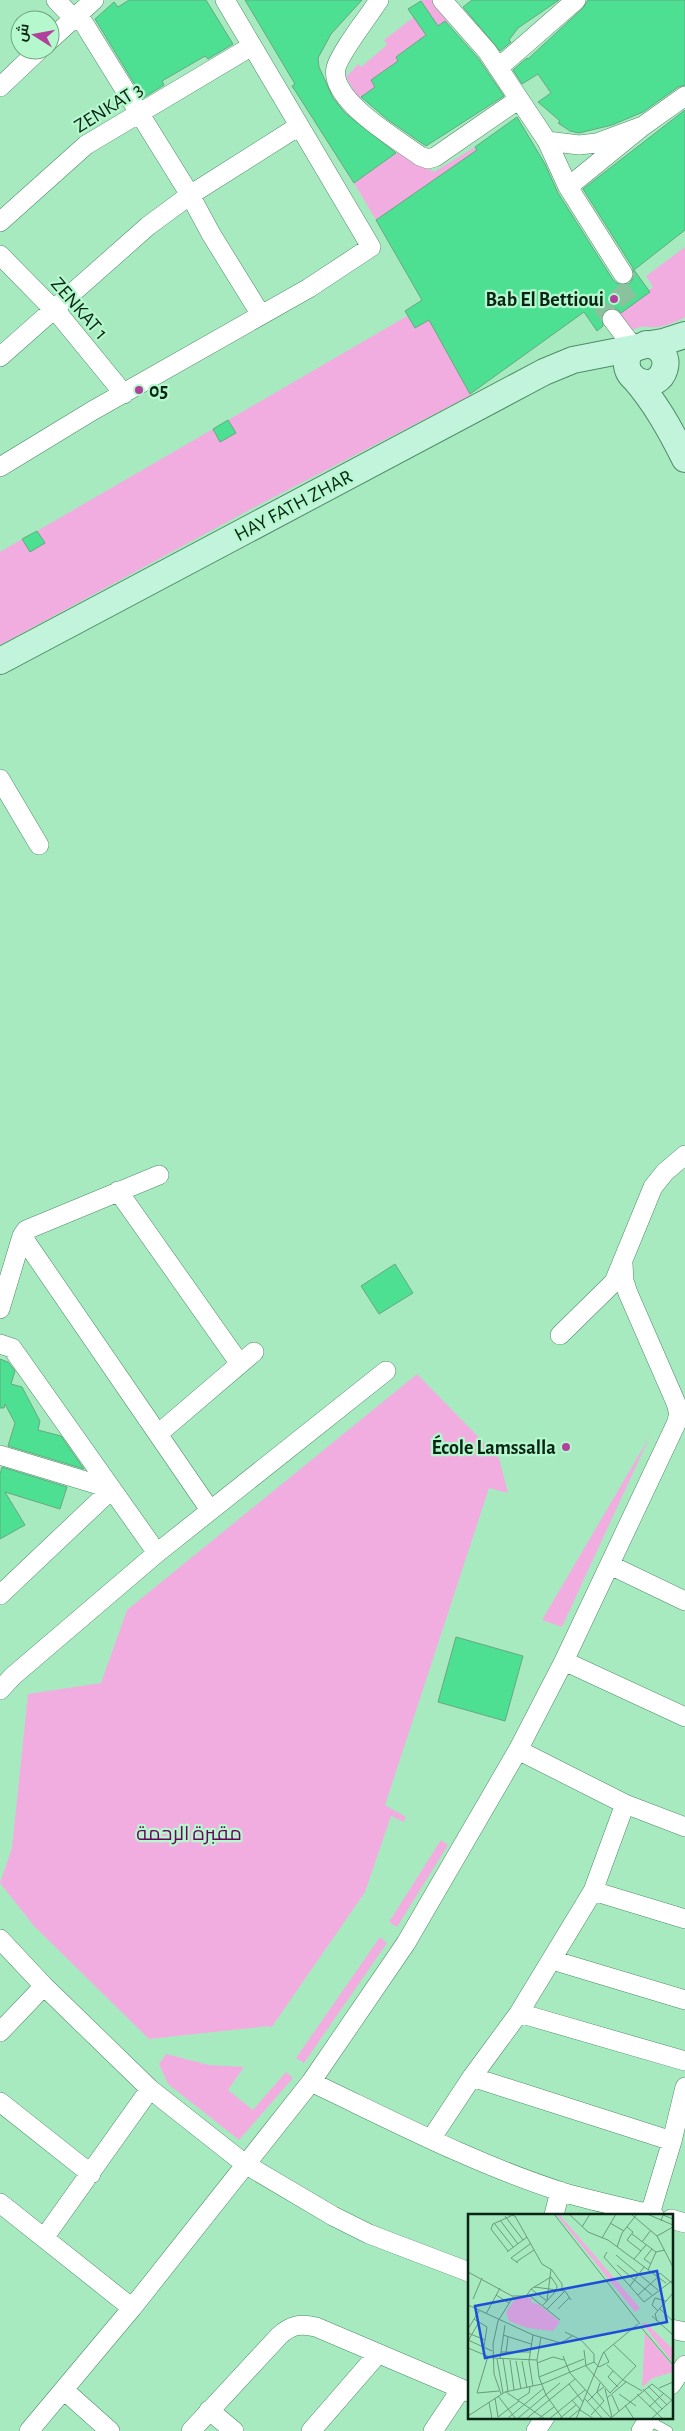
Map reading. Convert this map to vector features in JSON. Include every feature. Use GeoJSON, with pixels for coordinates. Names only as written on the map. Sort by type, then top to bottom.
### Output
{"type":"FeatureCollection","features":[{"type":"Feature","properties":{"kind":"street"},"geometry":{"type":"LineString","coordinates":[[56,0],[75,16],[190,195],[211,234],[260,315]]}},
{"type":"Feature","properties":{"kind":"street"},"geometry":{"type":"LineString","coordinates":[[60,30],[94,0]]}},
{"type":"Feature","properties":{"kind":"street"},"geometry":{"type":"LineString","coordinates":[[0,467],[309,288],[370,247],[225,0]]}},
{"type":"Feature","properties":{"kind":"street"},"geometry":{"type":"LineString","coordinates":[[379,0],[338,63],[336,78],[350,104],[420,156],[428,160],[436,158],[519,99]]}},
{"type":"Feature","properties":{"kind":"street"},"geometry":{"type":"LineString","coordinates":[[442,0],[498,68],[547,141],[568,187],[621,270]]}},
{"type":"Feature","properties":{"kind":"street"},"geometry":{"type":"LineString","coordinates":[[498,68],[576,0]]}},
{"type":"Feature","properties":{"kind":"street","name":"ZENKAT 3"},"geometry":{"type":"LineString","coordinates":[[0,222],[86,145],[252,46]]}},
{"type":"Feature","properties":{"kind":"street"},"geometry":{"type":"LineString","coordinates":[[0,87],[28,60]]}},
{"type":"Feature","properties":{"kind":"street"},"geometry":{"type":"LineString","coordinates":[[568,187],[643,126],[685,96]]}},
{"type":"Feature","properties":{"kind":"street"},"geometry":{"type":"LineString","coordinates":[[0,357],[125,244],[190,195],[299,126]]}},
{"type":"Feature","properties":{"kind":"street"},"geometry":{"type":"LineString","coordinates":[[547,141],[579,145],[597,143],[643,126]]}},
{"type":"Feature","properties":{"kind":"street","name":"ZENKAT 1"},"geometry":{"type":"LineString","coordinates":[[0,255],[53,309],[124,394]]}},
{"type":"Feature","properties":{"kind":"street"},"geometry":{"type":"LineString","coordinates":[[612,320],[640,346],[658,348],[662,352],[665,369],[662,382],[665,419]]}},
{"type":"Feature","properties":{"kind":"street","name":"HAY FATH ZHAR"},"geometry":{"type":"LineString","coordinates":[[0,661],[557,366],[664,342],[685,335]]}},
{"type":"Feature","properties":{"kind":"street"},"geometry":{"type":"LineString","coordinates":[[590,358],[615,364],[638,381],[651,382],[657,380],[672,354],[685,343]]}},
{"type":"Feature","properties":{"kind":"street"},"geometry":{"type":"LineString","coordinates":[[640,346],[627,360],[627,366],[632,376],[649,395],[665,419],[685,459]]}},
{"type":"Feature","properties":{"kind":"street"},"geometry":{"type":"LineString","coordinates":[[0,779],[40,845]]}},
{"type":"Feature","properties":{"kind":"street"},"geometry":{"type":"LineString","coordinates":[[560,1334],[614,1282],[653,1187],[665,1172],[685,1155]]}},
{"type":"Feature","properties":{"kind":"street"},"geometry":{"type":"LineString","coordinates":[[0,1310],[5,1275],[22,1236],[31,1227],[159,1175]]}},
{"type":"Feature","properties":{"kind":"street"},"geometry":{"type":"LineString","coordinates":[[118,1191],[240,1364]]}},
{"type":"Feature","properties":{"kind":"street"},"geometry":{"type":"LineString","coordinates":[[22,1236],[210,1510]]}},
{"type":"Feature","properties":{"kind":"street"},"geometry":{"type":"LineString","coordinates":[[30,2431],[132,2308],[311,2082],[406,1943],[518,1750],[564,1661],[676,1424],[679,1414],[676,1403],[628,1293],[624,1281],[623,1264]]}},
{"type":"Feature","properties":{"kind":"street"},"geometry":{"type":"LineString","coordinates":[[0,1344],[12,1348],[157,1553]]}},
{"type":"Feature","properties":{"kind":"street"},"geometry":{"type":"LineString","coordinates":[[158,1434],[254,1352]]}},
{"type":"Feature","properties":{"kind":"street"},"geometry":{"type":"LineString","coordinates":[[0,1690],[13,1676],[157,1553],[386,1370]]}},
{"type":"Feature","properties":{"kind":"street"},"geometry":{"type":"LineString","coordinates":[[0,1454],[112,1490]]}},
{"type":"Feature","properties":{"kind":"street"},"geometry":{"type":"LineString","coordinates":[[0,1595],[112,1490]]}},
{"type":"Feature","properties":{"kind":"street"},"geometry":{"type":"LineString","coordinates":[[610,1565],[685,1601]]}},
{"type":"Feature","properties":{"kind":"street"},"geometry":{"type":"LineString","coordinates":[[564,1661],[685,1717]]}},
{"type":"Feature","properties":{"kind":"street"},"geometry":{"type":"LineString","coordinates":[[518,1750],[625,1804],[685,1826]]}},
{"type":"Feature","properties":{"kind":"street"},"geometry":{"type":"LineString","coordinates":[[432,2139],[472,2077],[519,2013],[593,1891],[625,1804]]}},
{"type":"Feature","properties":{"kind":"street"},"geometry":{"type":"LineString","coordinates":[[593,1891],[685,1919]]}},
{"type":"Feature","properties":{"kind":"street"},"geometry":{"type":"LineString","coordinates":[[0,1939],[44,1986],[150,2089],[245,2164],[333,2216],[369,2234],[468,2272]]}},
{"type":"Feature","properties":{"kind":"street"},"geometry":{"type":"LineString","coordinates":[[552,1960],[685,2000]]}},
{"type":"Feature","properties":{"kind":"street"},"geometry":{"type":"LineString","coordinates":[[0,2032],[44,1986]]}},
{"type":"Feature","properties":{"kind":"street"},"geometry":{"type":"LineString","coordinates":[[519,2013],[685,2061]]}},
{"type":"Feature","properties":{"kind":"street"},"geometry":{"type":"LineString","coordinates":[[472,2077],[672,2141]]}},
{"type":"Feature","properties":{"kind":"street"},"geometry":{"type":"LineString","coordinates":[[311,2082],[432,2139],[560,2191],[610,2206],[652,2214],[685,2088]]}},
{"type":"Feature","properties":{"kind":"street"},"geometry":{"type":"LineString","coordinates":[[44,2238],[150,2089]]}},
{"type":"Feature","properties":{"kind":"street"},"geometry":{"type":"LineString","coordinates":[[0,2102],[91,2174]]}},
{"type":"Feature","properties":{"kind":"street"},"geometry":{"type":"LineString","coordinates":[[554,2214],[560,2191]]}},
{"type":"Feature","properties":{"kind":"street"},"geometry":{"type":"LineString","coordinates":[[0,2203],[132,2308]]}},
{"type":"Feature","properties":{"kind":"street"},"geometry":{"type":"LineString","coordinates":[[672,2219],[685,2223]]}},
{"type":"Feature","properties":{"kind":"street"},"geometry":{"type":"LineString","coordinates":[[191,2431],[279,2336],[294,2325],[316,2327],[377,2355],[465,2391],[433,2431]]}},
{"type":"Feature","properties":{"kind":"street"},"geometry":{"type":"LineString","coordinates":[[672,2329],[685,2332]]}},
{"type":"Feature","properties":{"kind":"street"},"geometry":{"type":"LineString","coordinates":[[311,2431],[377,2355]]}},
{"type":"Feature","properties":{"kind":"street"},"geometry":{"type":"LineString","coordinates":[[64,2390],[110,2431]]}},
{"type":"Feature","properties":{"kind":"street"},"geometry":{"type":"LineString","coordinates":[[209,2410],[234,2431]]}},
{"type":"Feature","properties":{"kind":"lane"},"geometry":{"type":"LineString","coordinates":[[646,2423],[668,2431]]}},
{"type":"Feature","properties":{"kind":"green space"},"geometry":{"type":"Polygon","coordinates":[[[434,0],[450,21],[440,29],[421,1],[434,0]]]}},
{"type":"Feature","properties":{"kind":"green space"},"geometry":{"type":"Polygon","coordinates":[[[414,17],[426,35],[396,57],[398,61],[371,80],[375,87],[359,99],[346,77],[358,64],[361,67],[387,45],[384,40],[414,17]]]}},
{"type":"Feature","properties":{"kind":"green space"},"geometry":{"type":"Polygon","coordinates":[[[475,147],[477,150],[376,220],[354,183],[400,151],[434,172],[475,147]]]}},
{"type":"Feature","properties":{"kind":"green space"},"geometry":{"type":"Polygon","coordinates":[[[685,247],[685,317],[664,326],[640,327],[629,332],[617,315],[653,287],[646,276],[685,247]]]}},
{"type":"Feature","properties":{"kind":"green space"},"geometry":{"type":"Polygon","coordinates":[[[407,316],[415,328],[429,320],[471,395],[253,508],[0,645],[0,552],[22,539],[30,552],[44,544],[37,531],[213,429],[220,441],[235,433],[228,420],[407,316]]]}},
{"type":"Feature","properties":{"kind":"green space","name":"مقبرة الرحمة"},"geometry":{"type":"Polygon","coordinates":[[[417,1374],[499,1458],[508,1493],[489,1488],[385,1805],[406,1817],[404,1822],[391,1816],[365,1892],[271,2028],[269,2026],[149,2039],[34,1926],[0,1883],[12,1848],[28,1694],[101,1683],[127,1610],[417,1374]]]}},
{"type":"Feature","properties":{"kind":"green space"},"geometry":{"type":"Polygon","coordinates":[[[650,1436],[562,1627],[542,1620],[650,1436]]]}},
{"type":"Feature","properties":{"kind":"green space"},"geometry":{"type":"Polygon","coordinates":[[[441,1840],[448,1845],[397,1927],[389,1922],[441,1840]]]}},
{"type":"Feature","properties":{"kind":"green space"},"geometry":{"type":"Polygon","coordinates":[[[380,1937],[387,1943],[304,2063],[296,2058],[380,1937]]]}},
{"type":"Feature","properties":{"kind":"green space"},"geometry":{"type":"Polygon","coordinates":[[[166,2054],[209,2065],[244,2067],[228,2090],[253,2110],[286,2072],[293,2078],[239,2140],[168,2084],[159,2064],[166,2054]]]}},
{"type":"Feature","properties":{"kind":"building"},"geometry":{"type":"Polygon","coordinates":[[[129,0],[206,0],[233,44],[208,59],[205,56],[162,81],[164,85],[143,98],[95,19],[114,2],[118,7],[129,0]]]}},
{"type":"Feature","properties":{"kind":"building"},"geometry":{"type":"Polygon","coordinates":[[[245,0],[362,0],[331,34],[318,58],[319,67],[333,98],[345,113],[396,153],[354,183],[292,86],[295,84],[245,0]]]}},
{"type":"Feature","properties":{"kind":"building"},"geometry":{"type":"Polygon","coordinates":[[[472,0],[559,0],[518,28],[509,40],[511,42],[500,51],[463,7],[472,0]]]}},
{"type":"Feature","properties":{"kind":"building"},"geometry":{"type":"Polygon","coordinates":[[[588,0],[685,0],[685,85],[678,87],[643,112],[612,125],[579,133],[570,131],[558,123],[560,121],[538,102],[551,93],[538,74],[522,84],[513,70],[528,59],[583,8],[588,0]]]}},
{"type":"Feature","properties":{"kind":"building"},"geometry":{"type":"Polygon","coordinates":[[[421,1],[438,26],[445,21],[478,58],[504,96],[426,146],[388,120],[361,97],[375,87],[371,80],[398,61],[396,57],[426,35],[408,9],[421,1]]]}},
{"type":"Feature","properties":{"kind":"building"},"geometry":{"type":"Polygon","coordinates":[[[685,110],[685,230],[634,270],[650,292],[621,313],[616,308],[606,310],[602,315],[603,326],[597,331],[584,312],[470,394],[429,320],[415,328],[405,311],[422,300],[376,220],[477,150],[475,147],[517,117],[545,164],[558,193],[613,280],[618,284],[629,284],[633,279],[633,268],[583,189],[685,110]]]}},
{"type":"Feature","properties":{"kind":"building"},"geometry":{"type":"Polygon","coordinates":[[[228,420],[236,433],[220,442],[213,429],[228,420]]]}},
{"type":"Feature","properties":{"kind":"building"},"geometry":{"type":"Polygon","coordinates":[[[37,531],[45,543],[30,552],[22,539],[37,531]]]}},
{"type":"Feature","properties":{"kind":"building"},"geometry":{"type":"Polygon","coordinates":[[[395,1264],[413,1293],[379,1314],[361,1286],[395,1264]]]}},
{"type":"Feature","properties":{"kind":"building"},"geometry":{"type":"Polygon","coordinates":[[[0,1359],[8,1362],[15,1371],[11,1384],[22,1387],[40,1421],[38,1430],[61,1436],[84,1469],[8,1446],[15,1423],[5,1404],[4,1408],[0,1408],[0,1359]]]}},
{"type":"Feature","properties":{"kind":"building"},"geometry":{"type":"Polygon","coordinates":[[[2,1467],[67,1487],[60,1509],[5,1492],[25,1525],[0,1539],[0,1474],[2,1467]]]}},
{"type":"Feature","properties":{"kind":"building"},"geometry":{"type":"Polygon","coordinates":[[[456,1637],[523,1656],[505,1721],[438,1702],[456,1637]]]}},
{"type":"Feature","properties":{"kind":"tunnel"},"geometry":{"type":"LineString","coordinates":[[612,319],[604,309],[633,287],[623,274]]}},
{"type":"Feature","properties":{"kind":"place","name":"Bab El Bettioui"},"geometry":{"type":"Point","coordinates":[614,299]}},
{"type":"Feature","properties":{"kind":"place","name":"05"},"geometry":{"type":"Point","coordinates":[139,390]}},
{"type":"Feature","properties":{"kind":"place","name":"École Lamssalla"},"geometry":{"type":"Point","coordinates":[566,1447]}}]}
